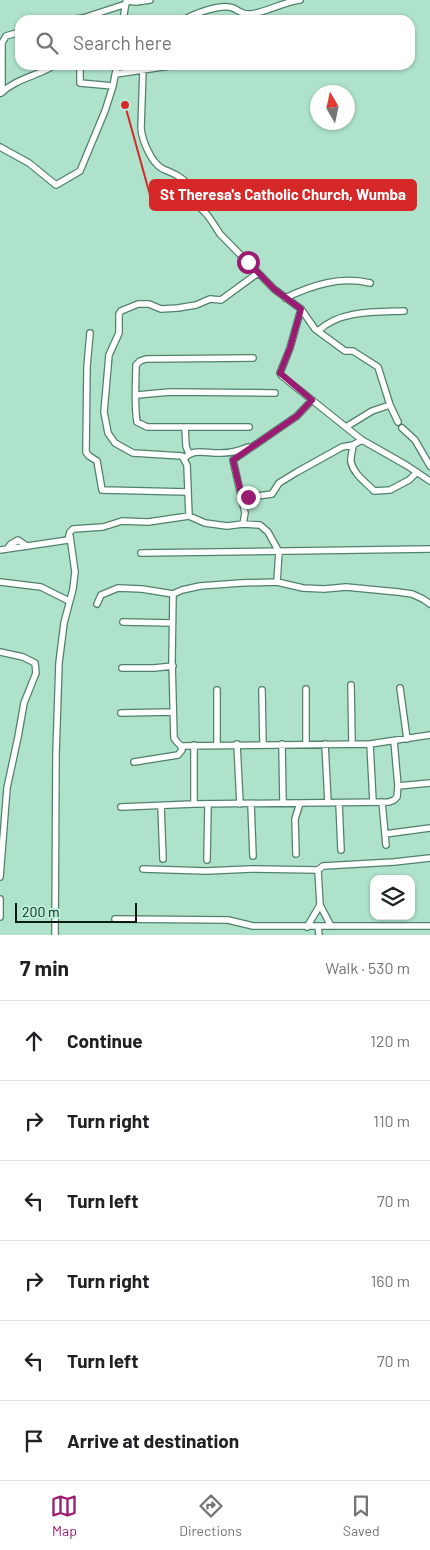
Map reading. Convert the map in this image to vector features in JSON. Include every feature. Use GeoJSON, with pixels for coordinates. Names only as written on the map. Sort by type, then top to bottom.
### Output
{"type":"FeatureCollection","features":[{"type":"Feature","properties":{"kind":"street"},"geometry":{"type":"LineString","coordinates":[[91,15],[127,1],[150,0]]}},
{"type":"Feature","properties":{"kind":"street"},"geometry":{"type":"LineString","coordinates":[[194,15],[224,7],[232,8],[244,14],[253,14],[300,0]]}},
{"type":"Feature","properties":{"kind":"street"},"geometry":{"type":"LineString","coordinates":[[124,15],[127,1]]}},
{"type":"Feature","properties":{"kind":"street"},"geometry":{"type":"LineString","coordinates":[[1,93],[2,43],[6,36],[15,33]]}},
{"type":"Feature","properties":{"kind":"street"},"geometry":{"type":"LineString","coordinates":[[1,93],[12,83],[48,70]]}},
{"type":"Feature","properties":{"kind":"street"},"geometry":{"type":"LineString","coordinates":[[80,70],[80,83],[113,86]]}},
{"type":"Feature","properties":{"kind":"street"},"geometry":{"type":"LineString","coordinates":[[0,147],[29,163],[56,185],[80,171],[105,111],[116,70]]}},
{"type":"Feature","properties":{"kind":"street"},"geometry":{"type":"LineString","coordinates":[[116,74],[138,70]]}},
{"type":"Feature","properties":{"kind":"street"},"geometry":{"type":"LineString","coordinates":[[143,70],[141,128],[142,137],[148,152],[160,166],[169,170],[189,185],[191,189],[190,201],[198,204],[216,226],[220,234],[274,289],[301,309],[308,321],[318,331],[345,351],[353,351],[378,367],[390,405],[398,422]]}},
{"type":"Feature","properties":{"kind":"street"},"geometry":{"type":"LineString","coordinates":[[188,516],[187,465],[182,456],[133,453],[115,443],[108,433],[104,412],[109,355],[119,333],[119,314],[121,311],[138,304],[149,304],[161,308],[178,308],[196,305],[210,299],[221,300],[258,273]]}},
{"type":"Feature","properties":{"kind":"street"},"geometry":{"type":"LineString","coordinates":[[286,298],[332,281],[356,280],[370,283]]}},
{"type":"Feature","properties":{"kind":"street"},"geometry":{"type":"LineString","coordinates":[[301,309],[290,348],[280,373],[362,440],[430,481]]}},
{"type":"Feature","properties":{"kind":"street"},"geometry":{"type":"LineString","coordinates":[[318,331],[332,321],[353,315],[404,311]]}},
{"type":"Feature","properties":{"kind":"street"},"geometry":{"type":"LineString","coordinates":[[90,333],[87,367],[86,452],[97,460],[102,490],[188,492]]}},
{"type":"Feature","properties":{"kind":"street"},"geometry":{"type":"LineString","coordinates":[[249,427],[147,428],[141,426],[137,422],[135,411],[137,395],[136,365],[146,359],[253,358]]}},
{"type":"Feature","properties":{"kind":"street"},"geometry":{"type":"LineString","coordinates":[[137,395],[170,392],[275,393]]}},
{"type":"Feature","properties":{"kind":"street"},"geometry":{"type":"LineString","coordinates":[[243,524],[245,513],[233,460],[297,416],[312,400]]}},
{"type":"Feature","properties":{"kind":"street"},"geometry":{"type":"LineString","coordinates":[[346,427],[372,412],[390,405]]}},
{"type":"Feature","properties":{"kind":"street"},"geometry":{"type":"LineString","coordinates":[[185,427],[186,446],[189,454]]}},
{"type":"Feature","properties":{"kind":"street"},"geometry":{"type":"LineString","coordinates":[[402,428],[415,440],[430,466]]}},
{"type":"Feature","properties":{"kind":"street"},"geometry":{"type":"LineString","coordinates":[[242,498],[272,494],[279,483],[297,472],[346,446],[353,445],[362,440]]}},
{"type":"Feature","properties":{"kind":"street"},"geometry":{"type":"LineString","coordinates":[[184,459],[189,454],[198,452],[221,454],[233,452],[258,443]]}},
{"type":"Feature","properties":{"kind":"street"},"geometry":{"type":"LineString","coordinates":[[353,445],[351,458],[353,468],[365,484],[374,491],[390,490],[409,480],[417,472]]}},
{"type":"Feature","properties":{"kind":"street"},"geometry":{"type":"LineString","coordinates":[[55,935],[56,754],[59,663],[64,623],[73,589],[75,572],[70,532],[73,529],[103,527],[122,521],[148,522],[188,516],[205,523],[227,526],[243,524],[260,525],[265,528],[279,552],[277,582]]}},
{"type":"Feature","properties":{"kind":"street"},"geometry":{"type":"LineString","coordinates":[[0,550],[8,548],[18,540],[27,546],[68,540],[70,536]]}},
{"type":"Feature","properties":{"kind":"street"},"geometry":{"type":"LineString","coordinates":[[141,553],[430,549]]}},
{"type":"Feature","properties":{"kind":"street"},"geometry":{"type":"LineString","coordinates":[[0,582],[41,587],[69,601]]}},
{"type":"Feature","properties":{"kind":"street"},"geometry":{"type":"LineString","coordinates":[[97,604],[101,595],[118,588],[142,588],[173,594],[200,586],[277,582],[303,588],[346,587],[412,594],[430,604]]}},
{"type":"Feature","properties":{"kind":"street"},"geometry":{"type":"LineString","coordinates":[[134,762],[178,755],[182,750],[174,738],[173,594]]}},
{"type":"Feature","properties":{"kind":"street"},"geometry":{"type":"LineString","coordinates":[[123,622],[172,623]]}},
{"type":"Feature","properties":{"kind":"street"},"geometry":{"type":"LineString","coordinates":[[0,652],[23,657],[35,663],[36,674],[24,703],[7,788],[0,877]]}},
{"type":"Feature","properties":{"kind":"street"},"geometry":{"type":"LineString","coordinates":[[122,668],[173,666]]}},
{"type":"Feature","properties":{"kind":"street"},"geometry":{"type":"LineString","coordinates":[[351,685],[352,744]]}},
{"type":"Feature","properties":{"kind":"street"},"geometry":{"type":"LineString","coordinates":[[400,688],[407,738]]}},
{"type":"Feature","properties":{"kind":"street"},"geometry":{"type":"LineString","coordinates":[[306,689],[306,744]]}},
{"type":"Feature","properties":{"kind":"street"},"geometry":{"type":"LineString","coordinates":[[218,690],[218,745]]}},
{"type":"Feature","properties":{"kind":"street"},"geometry":{"type":"LineString","coordinates":[[262,690],[263,744]]}},
{"type":"Feature","properties":{"kind":"street"},"geometry":{"type":"LineString","coordinates":[[121,713],[173,712]]}},
{"type":"Feature","properties":{"kind":"street"},"geometry":{"type":"LineString","coordinates":[[181,746],[370,744],[430,735]]}},
{"type":"Feature","properties":{"kind":"street"},"geometry":{"type":"LineString","coordinates":[[121,807],[194,804],[382,802],[394,800],[397,796],[398,786],[394,741]]}},
{"type":"Feature","properties":{"kind":"street"},"geometry":{"type":"LineString","coordinates":[[237,744],[240,804]]}},
{"type":"Feature","properties":{"kind":"street"},"geometry":{"type":"LineString","coordinates":[[282,744],[283,803]]}},
{"type":"Feature","properties":{"kind":"street"},"geometry":{"type":"LineString","coordinates":[[325,744],[328,803]]}},
{"type":"Feature","properties":{"kind":"street"},"geometry":{"type":"LineString","coordinates":[[370,744],[373,802]]}},
{"type":"Feature","properties":{"kind":"street"},"geometry":{"type":"LineString","coordinates":[[194,746],[194,804]]}},
{"type":"Feature","properties":{"kind":"street"},"geometry":{"type":"LineString","coordinates":[[398,786],[430,784]]}},
{"type":"Feature","properties":{"kind":"street"},"geometry":{"type":"LineString","coordinates":[[382,802],[386,845]]}},
{"type":"Feature","properties":{"kind":"street"},"geometry":{"type":"LineString","coordinates":[[296,854],[295,819],[300,803]]}},
{"type":"Feature","properties":{"kind":"street"},"geometry":{"type":"LineString","coordinates":[[339,803],[341,850]]}},
{"type":"Feature","properties":{"kind":"street"},"geometry":{"type":"LineString","coordinates":[[207,860],[208,804]]}},
{"type":"Feature","properties":{"kind":"street"},"geometry":{"type":"LineString","coordinates":[[251,804],[253,856]]}},
{"type":"Feature","properties":{"kind":"street"},"geometry":{"type":"LineString","coordinates":[[161,806],[163,858]]}},
{"type":"Feature","properties":{"kind":"street"},"geometry":{"type":"LineString","coordinates":[[385,834],[430,828]]}},
{"type":"Feature","properties":{"kind":"street"},"geometry":{"type":"LineString","coordinates":[[143,870],[318,870],[323,866],[430,858]]}},
{"type":"Feature","properties":{"kind":"street"},"geometry":{"type":"LineString","coordinates":[[318,870],[320,905],[332,926]]}},
{"type":"Feature","properties":{"kind":"street"},"geometry":{"type":"LineString","coordinates":[[0,899],[0,918]]}},
{"type":"Feature","properties":{"kind":"street"},"geometry":{"type":"LineString","coordinates":[[311,935],[308,927],[320,905]]}},
{"type":"Feature","properties":{"kind":"street"},"geometry":{"type":"LineString","coordinates":[[115,919],[228,920],[252,926],[430,926]]}},
{"type":"Feature","properties":{"kind":"street"},"geometry":{"type":"LineString","coordinates":[[318,926],[318,935]]}},
{"type":"Feature","properties":{"kind":"place","name":"St Theresa's Catholic Church, Wumba"},"geometry":{"type":"Point","coordinates":[125,105]}},
{"type":"Feature","properties":{"kind":"route"},"geometry":{"type":"LineString","coordinates":[[248,262],[274,289],[301,309],[290,348],[280,373],[312,400],[297,416],[233,460],[242,498],[248,497]]}}]}
